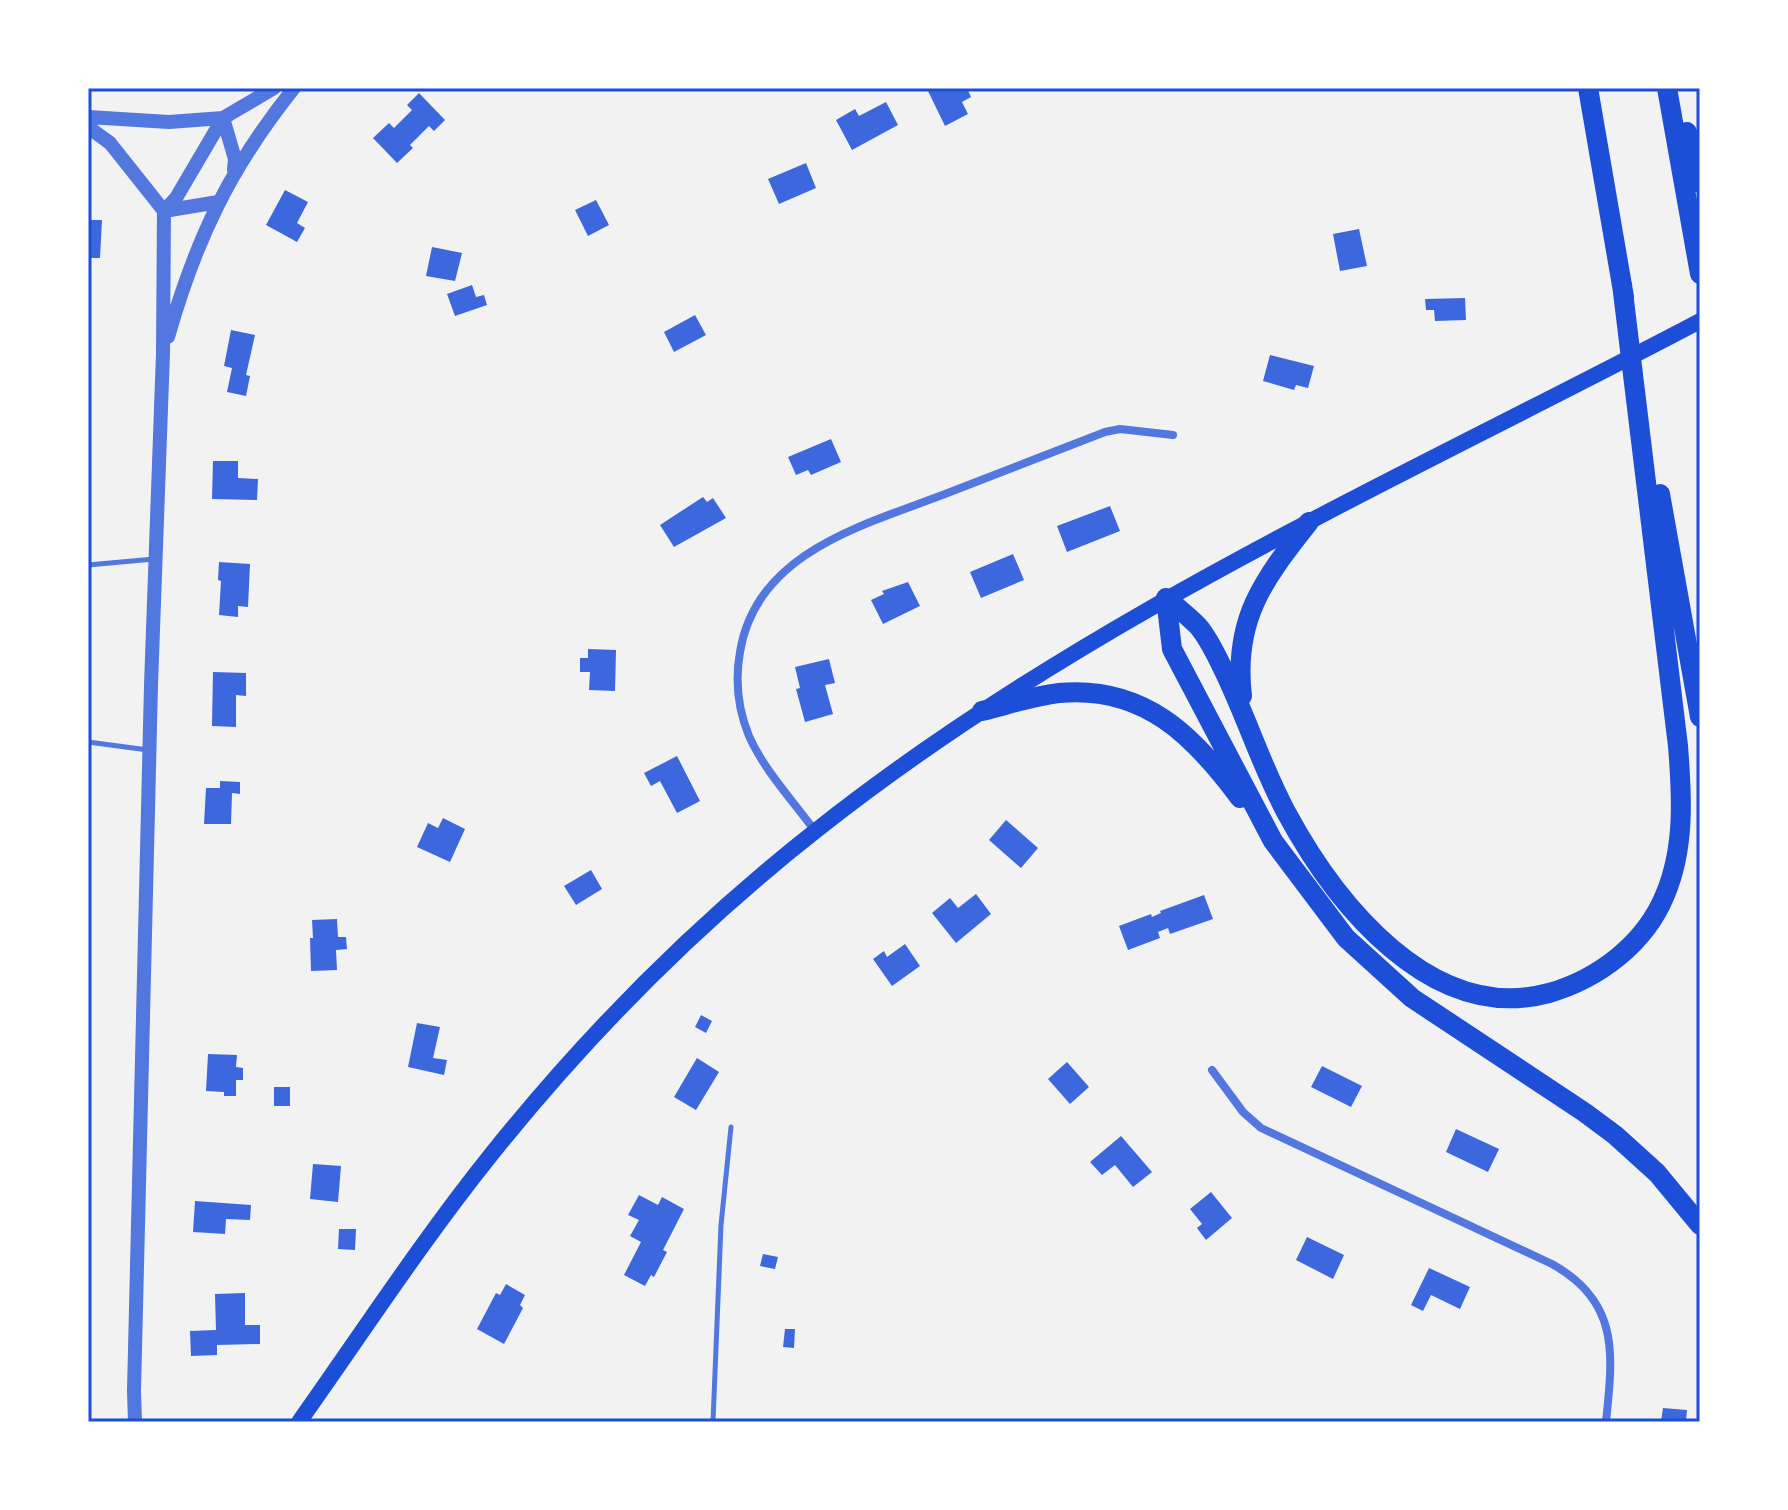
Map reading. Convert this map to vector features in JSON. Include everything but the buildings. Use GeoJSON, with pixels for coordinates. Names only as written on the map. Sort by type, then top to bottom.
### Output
{"type":"FeatureCollection","features":[{"type":"Feature","properties":{"kind":"highway"},"geometry":{"type":"LineString","coordinates":[[1588,88],[1700,717]]}},
{"type":"Feature","properties":{"kind":"highway"},"geometry":{"type":"LineString","coordinates":[[1667,88],[1700,274]]}},
{"type":"Feature","properties":{"kind":"highway"},"geometry":{"type":"LineString","coordinates":[[1675,88],[1700,183]]}},
{"type":"Feature","properties":{"kind":"highway"},"geometry":{"type":"LineString","coordinates":[[1166,598],[1192,620],[1207,639],[1244,712],[1285,811],[1322,868],[1339,892],[1409,963],[1446,986],[1481,995],[1511,998],[1536,996],[1572,986],[1592,975],[1633,943],[1658,910],[1669,885],[1678,846],[1681,792],[1622,284]]}},
{"type":"Feature","properties":{"kind":"highway"},"geometry":{"type":"LineString","coordinates":[[1244,712],[1239,658],[1249,616],[1276,564],[1309,522]]}},
{"type":"Feature","properties":{"kind":"highway"},"geometry":{"type":"LineString","coordinates":[[1166,598],[1172,649],[1273,841]]}},
{"type":"Feature","properties":{"kind":"highway"},"geometry":{"type":"LineString","coordinates":[[982,711],[1042,696],[1076,692],[1114,697],[1142,707],[1178,727],[1200,747],[1346,938],[1387,977],[1456,1029],[1615,1135],[1657,1173],[1700,1225]]}},
{"type":"Feature","properties":{"kind":"main road"},"geometry":{"type":"LineString","coordinates":[[299,1422],[447,1211],[558,1076],[674,957],[738,896],[815,831],[880,781],[982,711],[1166,598],[1700,321]]}},
{"type":"Feature","properties":{"kind":"street"},"geometry":{"type":"LineString","coordinates":[[88,117],[169,122],[223,118],[274,88]]}},
{"type":"Feature","properties":{"kind":"street"},"geometry":{"type":"LineString","coordinates":[[163,353],[186,274],[218,202],[233,175],[294,88]]}},
{"type":"Feature","properties":{"kind":"street"},"geometry":{"type":"LineString","coordinates":[[223,118],[235,159],[233,175]]}},
{"type":"Feature","properties":{"kind":"street"},"geometry":{"type":"LineString","coordinates":[[164,211],[176,198],[223,118]]}},
{"type":"Feature","properties":{"kind":"street"},"geometry":{"type":"LineString","coordinates":[[88,127],[110,143],[164,211],[163,353],[137,1205],[135,1422]]}},
{"type":"Feature","properties":{"kind":"street"},"geometry":{"type":"LineString","coordinates":[[164,211],[218,202]]}},
{"type":"Feature","properties":{"kind":"street"},"geometry":{"type":"LineString","coordinates":[[815,831],[758,753],[746,727],[739,700],[737,681],[741,643],[755,607],[778,576],[792,562],[825,543],[1105,432],[1120,429],[1173,435]]}},
{"type":"Feature","properties":{"kind":"street"},"geometry":{"type":"LineString","coordinates":[[1212,1070],[1243,1112],[1261,1128],[1552,1264],[1578,1282],[1598,1308],[1610,1337],[1612,1359],[1606,1422]]}},
{"type":"Feature","properties":{"kind":"lane"},"geometry":{"type":"LineString","coordinates":[[88,565],[155,559]]}},
{"type":"Feature","properties":{"kind":"lane"},"geometry":{"type":"LineString","coordinates":[[88,742],[149,751]]}},
{"type":"Feature","properties":{"kind":"lane"},"geometry":{"type":"LineString","coordinates":[[713,1422],[721,1225],[731,1127]]}}]}
